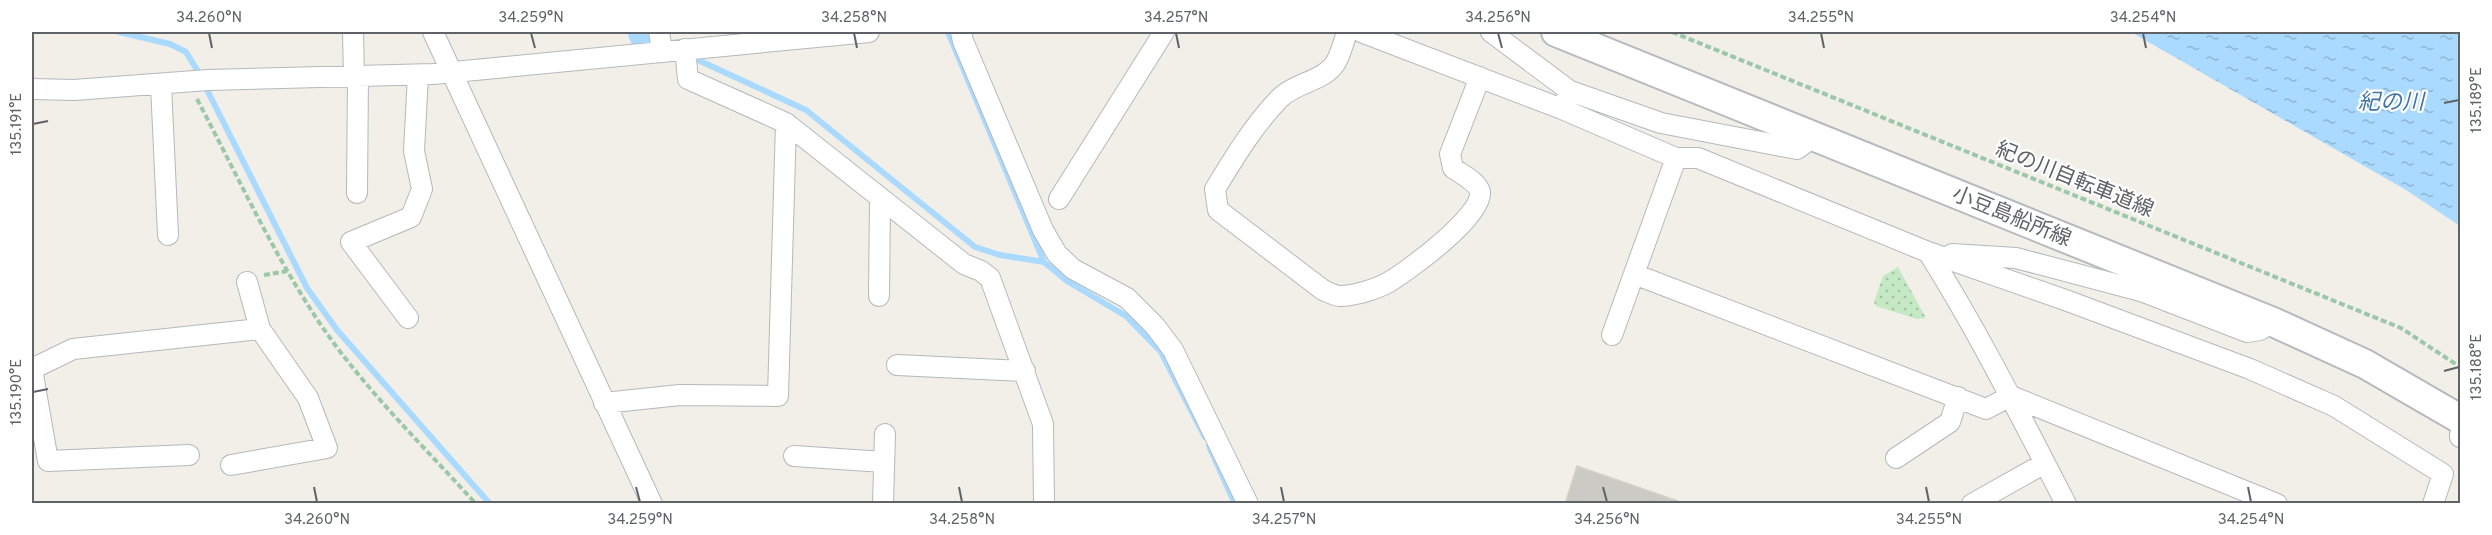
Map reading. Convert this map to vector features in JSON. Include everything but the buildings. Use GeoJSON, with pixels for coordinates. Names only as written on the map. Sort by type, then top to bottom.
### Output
{"type":"FeatureCollection","features":[{"type":"Feature","properties":{"kind":"main road","name":"小豆島船所線"},"geometry":{"type":"LineString","coordinates":[[1556,32],[2273,322],[2365,364],[2460,419]]}},
{"type":"Feature","properties":{"kind":"street"},"geometry":{"type":"LineString","coordinates":[[353,32],[356,77],[357,193]]}},
{"type":"Feature","properties":{"kind":"street"},"geometry":{"type":"LineString","coordinates":[[433,32],[652,504]]}},
{"type":"Feature","properties":{"kind":"street"},"geometry":{"type":"LineString","coordinates":[[32,89],[74,90],[196,81],[453,73],[661,41],[685,49],[868,32]]}},
{"type":"Feature","properties":{"kind":"street"},"geometry":{"type":"LineString","coordinates":[[960,32],[1043,230],[1057,254],[1073,268],[1127,298],[1155,326],[1173,350],[1248,504]]}},
{"type":"Feature","properties":{"kind":"street"},"geometry":{"type":"LineString","coordinates":[[1059,199],[1164,32]]}},
{"type":"Feature","properties":{"kind":"street"},"geometry":{"type":"LineString","coordinates":[[1347,32],[1336,62],[1326,74],[1294,87],[1280,98],[1246,138],[1215,189],[1218,210],[1323,290],[1339,296],[1389,282],[1457,231],[1471,215],[1480,196],[1480,190],[1449,162],[1450,154],[1480,77]]}},
{"type":"Feature","properties":{"kind":"street"},"geometry":{"type":"LineString","coordinates":[[1361,32],[1562,109],[1676,158],[1698,158],[1928,252],[2229,361],[2334,406],[2443,474],[2433,504]]}},
{"type":"Feature","properties":{"kind":"street"},"geometry":{"type":"LineString","coordinates":[[1491,32],[1570,91],[1660,123],[1797,149],[1815,136]]}},
{"type":"Feature","properties":{"kind":"street"},"geometry":{"type":"LineString","coordinates":[[685,49],[688,79],[786,123],[964,264],[981,271],[990,278],[1043,424],[1044,504]]}},
{"type":"Feature","properties":{"kind":"street"},"geometry":{"type":"LineString","coordinates":[[408,318],[351,242],[411,218],[422,189],[414,151],[418,75]]}},
{"type":"Feature","properties":{"kind":"street"},"geometry":{"type":"LineString","coordinates":[[161,85],[168,235]]}},
{"type":"Feature","properties":{"kind":"street"},"geometry":{"type":"LineString","coordinates":[[1562,109],[1570,91]]}},
{"type":"Feature","properties":{"kind":"street"},"geometry":{"type":"LineString","coordinates":[[604,403],[680,395],[778,396],[786,123]]}},
{"type":"Feature","properties":{"kind":"street"},"geometry":{"type":"LineString","coordinates":[[1612,335],[1676,158]]}},
{"type":"Feature","properties":{"kind":"street"},"geometry":{"type":"LineString","coordinates":[[879,296],[880,199]]}},
{"type":"Feature","properties":{"kind":"street"},"geometry":{"type":"LineString","coordinates":[[1928,252],[2016,258],[2141,291],[2247,332],[2260,330],[2273,322]]}},
{"type":"Feature","properties":{"kind":"street"},"geometry":{"type":"LineString","coordinates":[[1928,252],[1956,296],[2066,504]]}},
{"type":"Feature","properties":{"kind":"street"},"geometry":{"type":"LineString","coordinates":[[1634,274],[1986,409],[2010,396]]}},
{"type":"Feature","properties":{"kind":"street"},"geometry":{"type":"LineString","coordinates":[[231,465],[327,448],[308,398],[260,329],[247,282]]}},
{"type":"Feature","properties":{"kind":"street"},"geometry":{"type":"LineString","coordinates":[[189,455],[48,461],[32,369],[73,349],[260,329]]}},
{"type":"Feature","properties":{"kind":"street"},"geometry":{"type":"LineString","coordinates":[[897,365],[1025,372]]}},
{"type":"Feature","properties":{"kind":"street"},"geometry":{"type":"LineString","coordinates":[[2010,396],[2256,499],[2277,504]]}},
{"type":"Feature","properties":{"kind":"street"},"geometry":{"type":"LineString","coordinates":[[1896,458],[1950,422],[1958,398]]}},
{"type":"Feature","properties":{"kind":"street"},"geometry":{"type":"LineString","coordinates":[[883,504],[885,434]]}},
{"type":"Feature","properties":{"kind":"street"},"geometry":{"type":"LineString","coordinates":[[794,456],[884,462]]}},
{"type":"Feature","properties":{"kind":"street"},"geometry":{"type":"LineString","coordinates":[[1972,504],[2045,463]]}},
{"type":"Feature","properties":{"kind":"path","name":"紀の川自転車道線"},"geometry":{"type":"LineString","coordinates":[[1672,32],[2401,328],[2460,367]]}},
{"type":"Feature","properties":{"kind":"path"},"geometry":{"type":"LineString","coordinates":[[196,81],[287,271],[313,314],[360,377],[476,504]]}},
{"type":"Feature","properties":{"kind":"green space"},"geometry":{"type":"Polygon","coordinates":[[[1898,267],[1926,318],[1917,319],[1876,306],[1874,302],[1883,276],[1898,267]]]}},
{"type":"Feature","properties":{"kind":"water","name":"紀の川"},"geometry":{"type":"Polygon","coordinates":[[[2131,32],[2460,32],[2460,226],[2406,190],[2131,32]]]}},
{"type":"Feature","properties":{"kind":"waterway"},"geometry":{"type":"LineString","coordinates":[[119,32],[170,44],[186,52],[307,288],[337,330],[490,504]]}},
{"type":"Feature","properties":{"kind":"waterway"},"geometry":{"type":"LineString","coordinates":[[645,32],[648,39]]}},
{"type":"Feature","properties":{"kind":"waterway"},"geometry":{"type":"LineString","coordinates":[[948,32],[1044,262],[1067,281],[1126,316],[1161,352],[1205,437]]}},
{"type":"Feature","properties":{"kind":"waterway"},"geometry":{"type":"LineString","coordinates":[[698,60],[806,110],[975,247],[1000,255],[1044,262]]}},
{"type":"Feature","properties":{"kind":"waterway"},"geometry":{"type":"LineString","coordinates":[[1209,446],[1235,504]]}}]}
